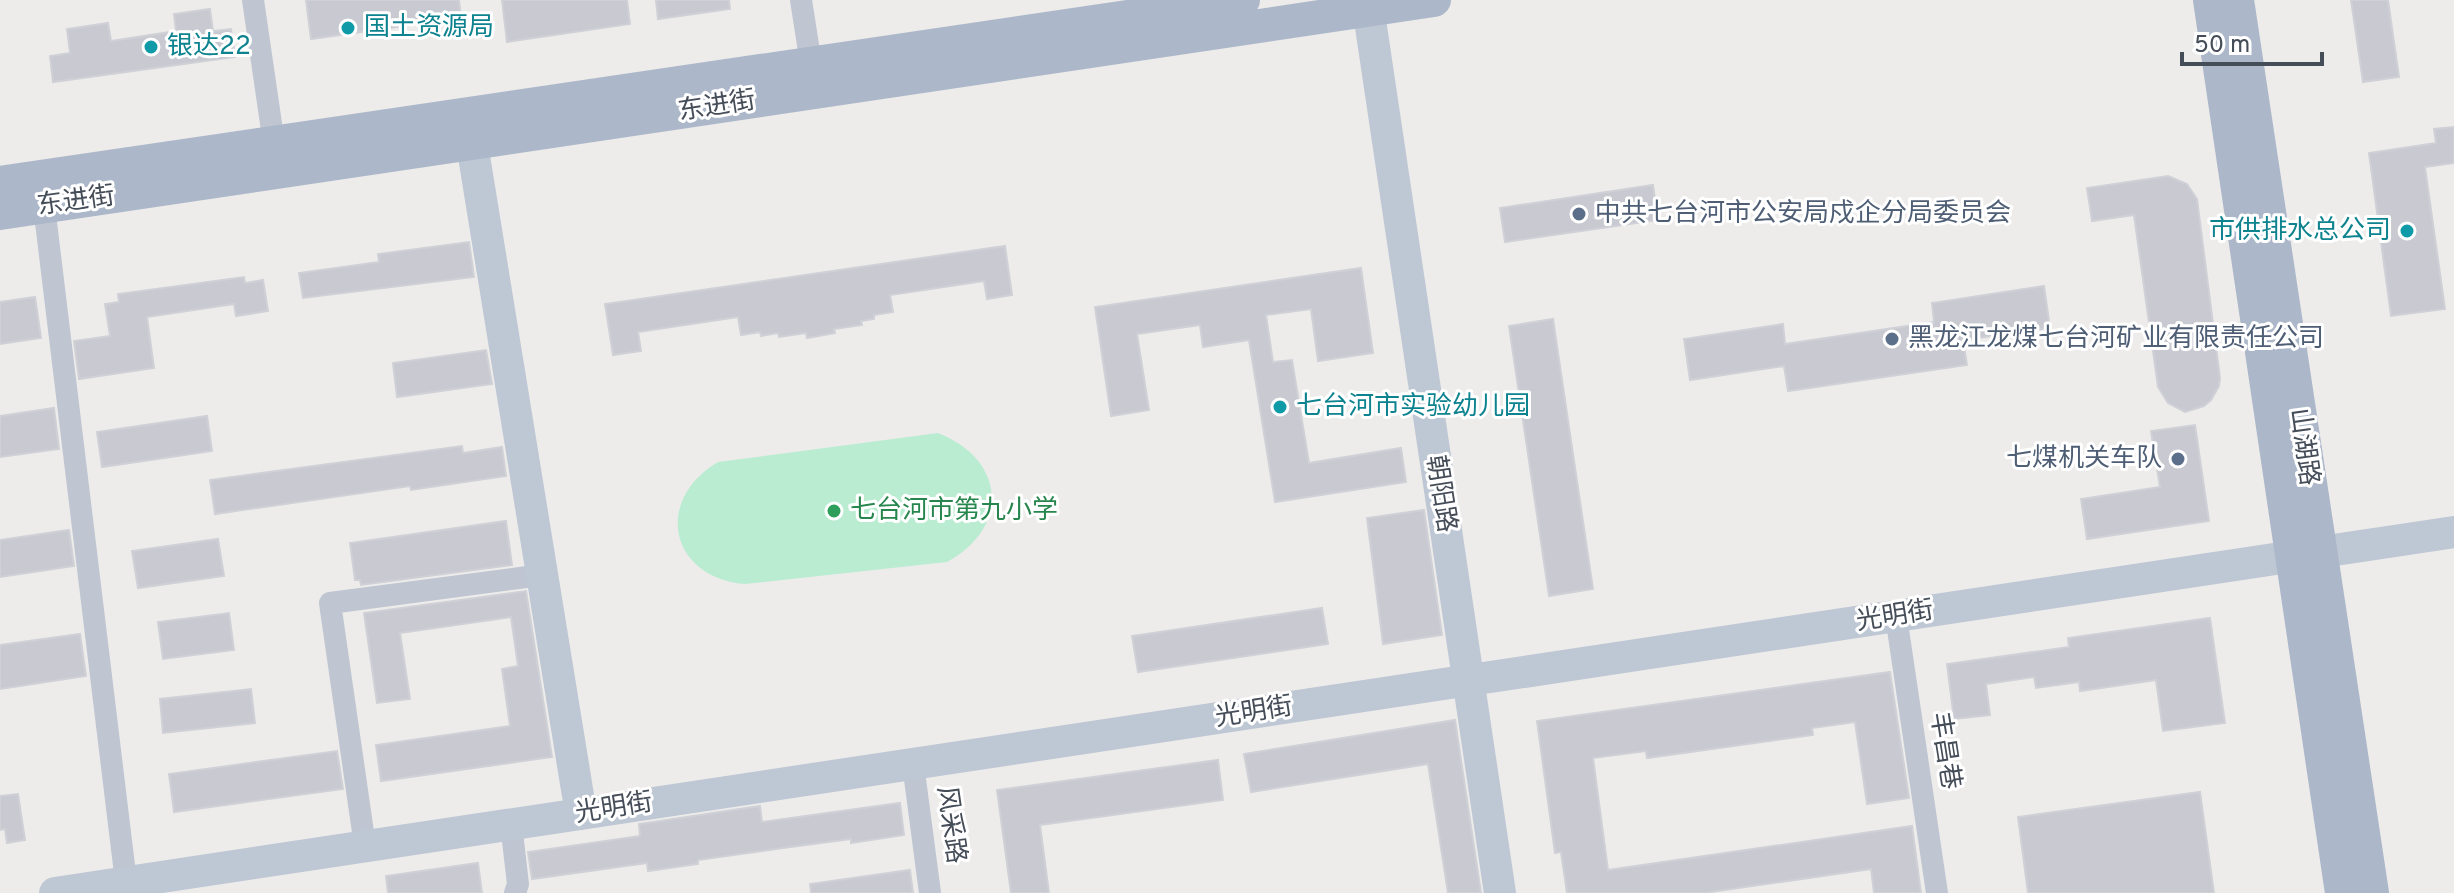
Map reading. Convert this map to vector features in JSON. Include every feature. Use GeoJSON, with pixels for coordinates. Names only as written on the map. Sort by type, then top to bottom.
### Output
{"type":"FeatureCollection","features":[{"type":"Feature","properties":{"kind":"main road","name":"东进街"},"geometry":{"type":"LineString","coordinates":[[0,183],[1243,0]]}},
{"type":"Feature","properties":{"kind":"main road","name":"东进街"},"geometry":{"type":"LineString","coordinates":[[0,213],[472,144],[1367,5],[1434,0]]}},
{"type":"Feature","properties":{"kind":"main road","name":"山湖路"},"geometry":{"type":"LineString","coordinates":[[2210,0],[2305,556],[2372,893]]}},
{"type":"Feature","properties":{"kind":"main road","name":"山湖路"},"geometry":{"type":"LineString","coordinates":[[2237,0],[2305,556],[2342,893]]}},
{"type":"Feature","properties":{"kind":"main road","name":"朝阳路"},"geometry":{"type":"LineString","coordinates":[[1367,5],[1500,893]]}},
{"type":"Feature","properties":{"kind":"main road"},"geometry":{"type":"LineString","coordinates":[[472,144],[581,814]]}},
{"type":"Feature","properties":{"kind":"main road","name":"光明街"},"geometry":{"type":"LineString","coordinates":[[55,893],[2454,532]]}},
{"type":"Feature","properties":{"kind":"street"},"geometry":{"type":"LineString","coordinates":[[253,0],[274,144]]}},
{"type":"Feature","properties":{"kind":"street"},"geometry":{"type":"LineString","coordinates":[[801,0],[811,64]]}},
{"type":"Feature","properties":{"kind":"street"},"geometry":{"type":"LineString","coordinates":[[44,206],[126,882]]}},
{"type":"Feature","properties":{"kind":"street"},"geometry":{"type":"LineString","coordinates":[[365,846],[330,603],[542,575]]}},
{"type":"Feature","properties":{"kind":"street","name":"丰昌巷"},"geometry":{"type":"LineString","coordinates":[[1896,616],[1937,893]]}},
{"type":"Feature","properties":{"kind":"street","name":"风采路"},"geometry":{"type":"LineString","coordinates":[[913,764],[930,893]]}},
{"type":"Feature","properties":{"kind":"street"},"geometry":{"type":"LineString","coordinates":[[511,824],[518,884],[515,893]]}},
{"type":"Feature","properties":{"kind":"green space","name":"七台河市第九小学"},"geometry":{"type":"Polygon","coordinates":[[[938,433],[977,459],[987,476],[992,494],[990,513],[982,531],[968,547],[947,562],[745,584],[720,579],[700,568],[686,553],[679,535],[678,516],[684,496],[697,478],[718,462],[938,433]]]}},
{"type":"Feature","properties":{"kind":"building","name":"国土资源局"},"geometry":{"type":"Polygon","coordinates":[[[306,0],[459,0],[461,18],[311,39],[306,0]]]}},
{"type":"Feature","properties":{"kind":"building"},"geometry":{"type":"Polygon","coordinates":[[[502,0],[627,0],[630,24],[507,42],[502,0]]]}},
{"type":"Feature","properties":{"kind":"building"},"geometry":{"type":"Polygon","coordinates":[[[656,0],[729,0],[730,9],[658,19],[656,0]]]}},
{"type":"Feature","properties":{"kind":"building"},"geometry":{"type":"Polygon","coordinates":[[[2351,0],[2388,0],[2399,77],[2363,82],[2351,0]]]}},
{"type":"Feature","properties":{"kind":"building","name":"银达22"},"geometry":{"type":"Polygon","coordinates":[[[210,9],[213,31],[231,29],[235,57],[53,82],[50,56],[70,53],[67,29],[108,23],[111,41],[176,31],[174,14],[210,9]]]}},
{"type":"Feature","properties":{"kind":"building","name":"市供排水总公司"},"geometry":{"type":"Polygon","coordinates":[[[2454,127],[2454,163],[2425,167],[2445,309],[2391,316],[2369,153],[2436,143],[2434,129],[2454,127]]]}},
{"type":"Feature","properties":{"kind":"building","name":"黑龙江龙煤七台河矿业有限责任公司"},"geometry":{"type":"Polygon","coordinates":[[[2168,176],[2187,184],[2197,199],[2220,378],[2211,400],[2204,406],[2185,412],[2168,403],[2158,387],[2134,215],[2092,221],[2087,188],[2168,176]]]}},
{"type":"Feature","properties":{"kind":"building","name":"中共七台河市公安局戍企分局委员会"},"geometry":{"type":"Polygon","coordinates":[[[1653,185],[1658,220],[1505,242],[1500,208],[1653,185]]]}},
{"type":"Feature","properties":{"kind":"building"},"geometry":{"type":"Polygon","coordinates":[[[469,242],[474,277],[303,298],[299,273],[379,262],[378,254],[469,242]]]}},
{"type":"Feature","properties":{"kind":"building"},"geometry":{"type":"Polygon","coordinates":[[[1005,246],[1012,295],[987,299],[984,281],[890,295],[893,312],[874,315],[874,319],[861,321],[862,325],[834,329],[835,333],[807,338],[806,333],[779,337],[778,333],[761,336],[760,332],[741,335],[738,317],[638,332],[641,351],[613,355],[605,304],[1005,246]]]}},
{"type":"Feature","properties":{"kind":"building"},"geometry":{"type":"Polygon","coordinates":[[[1361,268],[1373,353],[1318,361],[1311,309],[1266,315],[1273,362],[1292,360],[1309,463],[1401,448],[1406,482],[1275,502],[1249,340],[1203,347],[1200,325],[1137,334],[1149,410],[1111,416],[1095,307],[1361,268]]]}},
{"type":"Feature","properties":{"kind":"building"},"geometry":{"type":"Polygon","coordinates":[[[244,277],[245,283],[263,280],[268,311],[236,316],[234,304],[147,317],[154,368],[79,379],[74,341],[110,336],[105,304],[119,302],[118,294],[244,277]]]}},
{"type":"Feature","properties":{"kind":"building","name":"黑龙江龙煤七台河矿业有限责任公司"},"geometry":{"type":"Polygon","coordinates":[[[2044,286],[2050,328],[1963,340],[1967,365],[1788,391],[1784,366],[1690,380],[1684,339],[1783,324],[1785,344],[1934,322],[1932,303],[2044,286]]]}},
{"type":"Feature","properties":{"kind":"building"},"geometry":{"type":"Polygon","coordinates":[[[35,297],[41,338],[0,344],[0,302],[35,297]]]}},
{"type":"Feature","properties":{"kind":"building"},"geometry":{"type":"Polygon","coordinates":[[[1553,319],[1593,589],[1549,596],[1509,326],[1553,319]]]}},
{"type":"Feature","properties":{"kind":"building"},"geometry":{"type":"Polygon","coordinates":[[[486,350],[492,384],[397,397],[393,363],[486,350]]]}},
{"type":"Feature","properties":{"kind":"building"},"geometry":{"type":"Polygon","coordinates":[[[54,408],[59,449],[0,457],[0,416],[54,408]]]}},
{"type":"Feature","properties":{"kind":"building"},"geometry":{"type":"Polygon","coordinates":[[[207,416],[212,451],[102,467],[97,432],[207,416]]]}},
{"type":"Feature","properties":{"kind":"building","name":"七煤机关车队"},"geometry":{"type":"Polygon","coordinates":[[[2195,425],[2209,521],[2087,539],[2081,499],[2160,487],[2151,431],[2195,425]]]}},
{"type":"Feature","properties":{"kind":"building"},"geometry":{"type":"Polygon","coordinates":[[[462,446],[463,453],[502,447],[506,476],[411,490],[410,486],[215,514],[210,480],[462,446]]]}},
{"type":"Feature","properties":{"kind":"building"},"geometry":{"type":"Polygon","coordinates":[[[1424,510],[1442,635],[1383,644],[1367,518],[1424,510]]]}},
{"type":"Feature","properties":{"kind":"building"},"geometry":{"type":"Polygon","coordinates":[[[506,521],[512,565],[361,585],[360,580],[355,580],[350,543],[506,521]]]}},
{"type":"Feature","properties":{"kind":"building"},"geometry":{"type":"Polygon","coordinates":[[[69,530],[74,566],[0,577],[0,540],[69,530]]]}},
{"type":"Feature","properties":{"kind":"building"},"geometry":{"type":"Polygon","coordinates":[[[218,539],[224,576],[138,588],[132,551],[218,539]]]}},
{"type":"Feature","properties":{"kind":"building"},"geometry":{"type":"Polygon","coordinates":[[[526,591],[552,757],[381,781],[376,745],[510,726],[502,669],[518,666],[511,617],[400,633],[410,699],[377,703],[364,613],[526,591]]]}},
{"type":"Feature","properties":{"kind":"building"},"geometry":{"type":"Polygon","coordinates":[[[1322,608],[1328,644],[1138,672],[1132,636],[1322,608]]]}},
{"type":"Feature","properties":{"kind":"building"},"geometry":{"type":"Polygon","coordinates":[[[229,613],[234,650],[163,659],[158,622],[229,613]]]}},
{"type":"Feature","properties":{"kind":"building"},"geometry":{"type":"Polygon","coordinates":[[[2210,618],[2225,723],[2163,731],[2156,680],[2080,691],[2079,682],[2036,688],[2034,677],[1986,684],[1990,715],[1954,719],[1947,664],[2069,647],[2068,638],[2210,618]]]}},
{"type":"Feature","properties":{"kind":"building"},"geometry":{"type":"Polygon","coordinates":[[[80,634],[86,676],[0,689],[0,645],[80,634]]]}},
{"type":"Feature","properties":{"kind":"building"},"geometry":{"type":"Polygon","coordinates":[[[1890,672],[1909,798],[1867,804],[1855,722],[1812,728],[1813,735],[1647,758],[1646,751],[1593,758],[1608,870],[1912,826],[1921,893],[1874,893],[1871,869],[1704,893],[1567,893],[1561,852],[1555,853],[1537,721],[1890,672]]]}},
{"type":"Feature","properties":{"kind":"building"},"geometry":{"type":"Polygon","coordinates":[[[251,689],[255,723],[163,733],[160,699],[251,689]]]}},
{"type":"Feature","properties":{"kind":"building"},"geometry":{"type":"Polygon","coordinates":[[[1455,720],[1481,893],[1448,893],[1428,764],[1251,792],[1244,754],[1455,720]]]}},
{"type":"Feature","properties":{"kind":"building"},"geometry":{"type":"Polygon","coordinates":[[[337,751],[343,789],[174,812],[169,774],[337,751]]]}},
{"type":"Feature","properties":{"kind":"building"},"geometry":{"type":"Polygon","coordinates":[[[1218,760],[1223,800],[1040,825],[1049,893],[1011,893],[997,790],[1218,760]]]}},
{"type":"Feature","properties":{"kind":"building"},"geometry":{"type":"Polygon","coordinates":[[[2200,792],[2214,893],[2028,893],[2018,817],[2200,792]]]}},
{"type":"Feature","properties":{"kind":"building"},"geometry":{"type":"Polygon","coordinates":[[[18,794],[25,840],[7,843],[5,829],[0,830],[0,796],[18,794]]]}},
{"type":"Feature","properties":{"kind":"building"},"geometry":{"type":"Polygon","coordinates":[[[900,803],[904,835],[783,848],[698,860],[698,864],[648,871],[647,863],[532,879],[528,852],[640,836],[639,824],[760,806],[762,822],[900,803]]]}},
{"type":"Feature","properties":{"kind":"building"},"geometry":{"type":"Polygon","coordinates":[[[478,863],[482,893],[388,893],[386,876],[478,863]]]}},
{"type":"Feature","properties":{"kind":"building"},"geometry":{"type":"Polygon","coordinates":[[[910,870],[913,893],[811,893],[810,884],[910,870]]]}},
{"type":"Feature","properties":{"kind":"place","name":"国土资源局"},"geometry":{"type":"Point","coordinates":[348,28]}},
{"type":"Feature","properties":{"kind":"place","name":"银达22"},"geometry":{"type":"Point","coordinates":[151,47]}},
{"type":"Feature","properties":{"kind":"place","name":"中共七台河市公安局戍企分局委员会"},"geometry":{"type":"Point","coordinates":[1579,214]}},
{"type":"Feature","properties":{"kind":"place","name":"市供排水总公司"},"geometry":{"type":"Point","coordinates":[2407,231]}},
{"type":"Feature","properties":{"kind":"place","name":"黑龙江龙煤七台河矿业有限责任公司"},"geometry":{"type":"Point","coordinates":[1892,339]}},
{"type":"Feature","properties":{"kind":"place","name":"七台河市实验幼儿园"},"geometry":{"type":"Point","coordinates":[1280,407]}},
{"type":"Feature","properties":{"kind":"place","name":"七煤机关车队"},"geometry":{"type":"Point","coordinates":[2178,459]}},
{"type":"Feature","properties":{"kind":"place","name":"七台河市第九小学"},"geometry":{"type":"Point","coordinates":[834,511]}}]}
